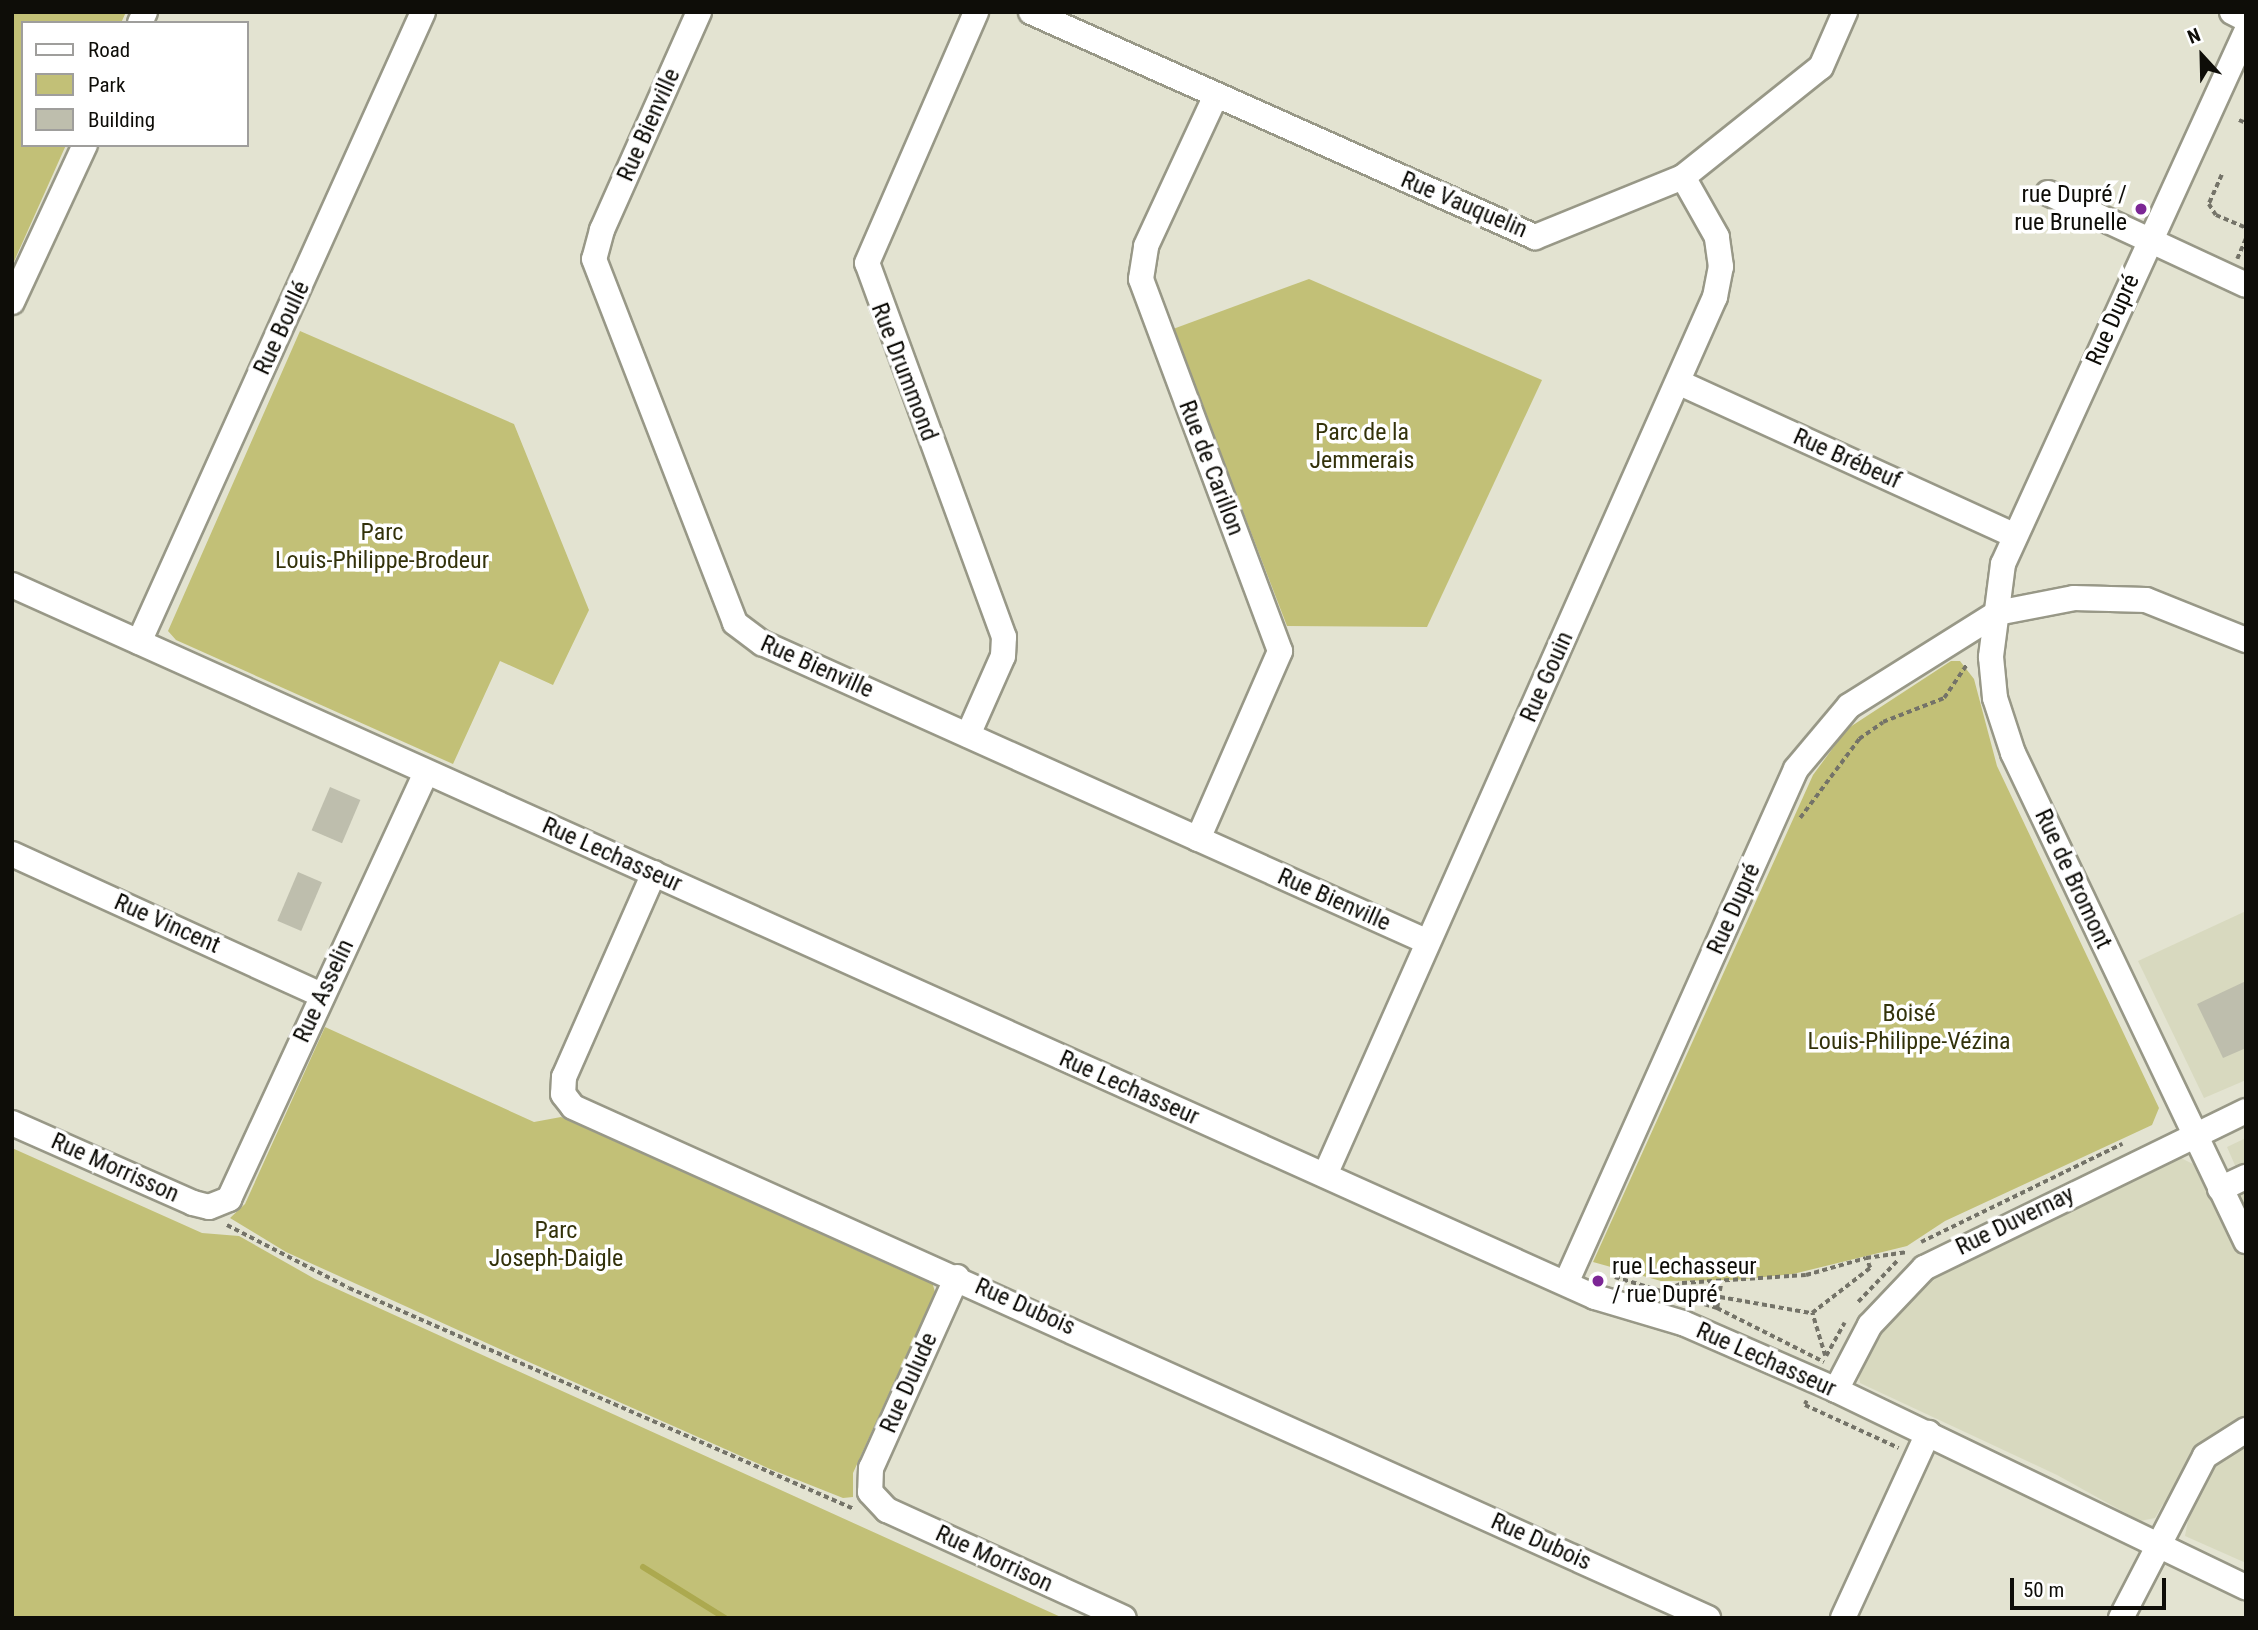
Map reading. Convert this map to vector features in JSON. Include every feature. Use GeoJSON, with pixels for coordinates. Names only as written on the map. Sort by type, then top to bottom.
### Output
{"type":"FeatureCollection","features":[{"type":"Feature","properties":{"kind":"street","name":"Rue Boullé"},"geometry":{"type":"LineString","coordinates":[[139,642],[423,12]]}},
{"type":"Feature","properties":{"kind":"street","name":"Rue Bienville"},"geometry":{"type":"LineString","coordinates":[[699,12],[596,244],[597,274],[735,623],[762,643],[1428,942]]}},
{"type":"Feature","properties":{"kind":"street","name":"Rue Drummond"},"geometry":{"type":"LineString","coordinates":[[968,735],[1003,656],[1004,637],[867,263],[976,12]]}},
{"type":"Feature","properties":{"kind":"street","name":"Rue Vauquelin"},"geometry":{"type":"LineString","coordinates":[[1031,12],[1531,236],[1684,177],[1821,67],[1846,12]]}},
{"type":"Feature","properties":{"kind":"street"},"geometry":{"type":"LineString","coordinates":[[2232,12],[2246,19]]}},
{"type":"Feature","properties":{"kind":"street","name":"Rue Dupré"},"geometry":{"type":"LineString","coordinates":[[1566,1283],[1796,769],[1849,706],[1997,613],[2003,564],[2015,536],[2246,32]]}},
{"type":"Feature","properties":{"kind":"street","name":"Rue de Carillon"},"geometry":{"type":"LineString","coordinates":[[1198,839],[1280,651],[1140,279],[1146,246],[1216,95]]}},
{"type":"Feature","properties":{"kind":"street"},"geometry":{"type":"LineString","coordinates":[[12,302],[84,147]]}},
{"type":"Feature","properties":{"kind":"street","name":"Rue Gouin"},"geometry":{"type":"LineString","coordinates":[[1325,1175],[1680,383],[1715,297],[1721,267],[1717,237],[1684,177]]}},
{"type":"Feature","properties":{"kind":"street"},"geometry":{"type":"LineString","coordinates":[[2048,193],[2246,285]]}},
{"type":"Feature","properties":{"kind":"street","name":"Rue Brébeuf"},"geometry":{"type":"LineString","coordinates":[[1680,383],[2015,536]]}},
{"type":"Feature","properties":{"kind":"street","name":"Rue Lechasseur"},"geometry":{"type":"LineString","coordinates":[[12,585],[1566,1283],[1622,1307],[1683,1323],[1836,1390],[2037,1482],[2156,1546],[2246,1587]]}},
{"type":"Feature","properties":{"kind":"street"},"geometry":{"type":"LineString","coordinates":[[1997,613],[2074,598],[2133,597],[2246,640]]}},
{"type":"Feature","properties":{"kind":"street","name":"Rue de Bromont"},"geometry":{"type":"LineString","coordinates":[[1997,613],[1993,677],[2013,753],[2246,1241]]}},
{"type":"Feature","properties":{"kind":"street","name":"Rue Asselin"},"geometry":{"type":"LineString","coordinates":[[223,1215],[426,772]]}},
{"type":"Feature","properties":{"kind":"street","name":"Rue Vincent"},"geometry":{"type":"LineString","coordinates":[[12,855],[322,995]]}},
{"type":"Feature","properties":{"kind":"street","name":"Rue Dubois"},"geometry":{"type":"LineString","coordinates":[[654,873],[564,1077],[569,1104],[1708,1618]]}},
{"type":"Feature","properties":{"kind":"street","name":"Rue Duvernay"},"geometry":{"type":"LineString","coordinates":[[1836,1390],[1877,1316],[1924,1268],[2246,1111]]}},
{"type":"Feature","properties":{"kind":"street","name":"Rue Morrisson"},"geometry":{"type":"LineString","coordinates":[[12,1122],[223,1215]]}},
{"type":"Feature","properties":{"kind":"street"},"geometry":{"type":"LineString","coordinates":[[2220,1189],[2246,1177]]}},
{"type":"Feature","properties":{"kind":"street","name":"Rue Dulude"},"geometry":{"type":"LineString","coordinates":[[861,1500],[871,1468],[957,1277]]}},
{"type":"Feature","properties":{"kind":"street"},"geometry":{"type":"LineString","coordinates":[[2121,1618],[2205,1456],[2246,1430]]}},
{"type":"Feature","properties":{"kind":"street"},"geometry":{"type":"LineString","coordinates":[[1843,1618],[1928,1433]]}},
{"type":"Feature","properties":{"kind":"street","name":"Rue Morrison"},"geometry":{"type":"LineString","coordinates":[[861,1500],[1124,1618]]}},
{"type":"Feature","properties":{"kind":"path"},"geometry":{"type":"LineString","coordinates":[[2239,120],[2246,124]]}},
{"type":"Feature","properties":{"kind":"path"},"geometry":{"type":"LineString","coordinates":[[2221,175],[2209,204],[2216,215],[2246,228]]}},
{"type":"Feature","properties":{"kind":"path"},"geometry":{"type":"LineString","coordinates":[[2236,260],[2246,238]]}},
{"type":"Feature","properties":{"kind":"path"},"geometry":{"type":"LineString","coordinates":[[1797,821],[1859,739],[1894,717],[1944,698],[1972,656]]}},
{"type":"Feature","properties":{"kind":"path"},"geometry":{"type":"LineString","coordinates":[[223,1215],[386,1304],[861,1500]]}},
{"type":"Feature","properties":{"kind":"path"},"geometry":{"type":"LineString","coordinates":[[1667,1290],[1682,1283],[1721,1283],[1806,1275],[1866,1258],[1908,1252]]}},
{"type":"Feature","properties":{"kind":"path"},"geometry":{"type":"LineString","coordinates":[[1720,1297],[1812,1313],[1870,1268],[1866,1258]]}},
{"type":"Feature","properties":{"kind":"path"},"geometry":{"type":"LineString","coordinates":[[1717,1308],[1721,1283]]}},
{"type":"Feature","properties":{"kind":"path"},"geometry":{"type":"LineString","coordinates":[[1812,1313],[1826,1358]]}},
{"type":"Feature","properties":{"kind":"shaded area"},"geometry":{"type":"Polygon","coordinates":[[[2246,911],[2246,1080],[2204,1098],[2138,961],[2246,911]]]}},
{"type":"Feature","properties":{"kind":"shaded area"},"geometry":{"type":"Polygon","coordinates":[[[2246,1138],[2246,1563],[2185,1536],[2189,1515],[2163,1504],[2155,1518],[2140,1521],[2057,1475],[1860,1383],[1858,1370],[1876,1337],[1936,1275],[2179,1157],[2193,1164],[2204,1186],[2237,1170],[2227,1147],[2246,1138]]]}},
{"type":"Feature","properties":{"kind":"green space"},"geometry":{"type":"Polygon","coordinates":[[[12,12],[126,12],[122,21],[21,21],[21,147],[65,147],[12,266],[12,12]]]}},
{"type":"Feature","properties":{"kind":"green space","name":"Parc de la Jemmerais"},"geometry":{"type":"Polygon","coordinates":[[[1309,279],[1542,380],[1427,627],[1287,626],[1173,329],[1309,279]]]}},
{"type":"Feature","properties":{"kind":"green space","name":"Parc Louis-Philippe-Brodeur"},"geometry":{"type":"Polygon","coordinates":[[[300,331],[514,424],[589,610],[553,685],[500,661],[453,764],[176,640],[168,631],[300,331]]]}},
{"type":"Feature","properties":{"kind":"green space","name":"Boisé Louis-Philippe-Vézina"},"geometry":{"type":"Polygon","coordinates":[[[1951,661],[1960,661],[1974,679],[1997,766],[2159,1108],[2152,1125],[1945,1221],[1907,1246],[1793,1274],[1736,1280],[1661,1281],[1593,1262],[1813,775],[1847,729],[1951,661]]]}},
{"type":"Feature","properties":{"kind":"green space","name":"Parc Joseph-Daigle"},"geometry":{"type":"Polygon","coordinates":[[[325,1027],[534,1122],[561,1117],[905,1272],[931,1278],[935,1292],[853,1473],[853,1497],[843,1498],[770,1469],[502,1350],[286,1252],[230,1218],[245,1204],[325,1027]]]}},
{"type":"Feature","properties":{"kind":"green space"},"geometry":{"type":"Polygon","coordinates":[[[12,1148],[202,1233],[239,1236],[315,1279],[1063,1618],[12,1618],[12,1148]]]}},
{"type":"Feature","properties":{"kind":"building"},"geometry":{"type":"Polygon","coordinates":[[[330,787],[360,800],[342,843],[312,830],[330,787]]]}},
{"type":"Feature","properties":{"kind":"building"},"geometry":{"type":"Polygon","coordinates":[[[298,872],[322,882],[301,931],[277,921],[298,872]]]}},
{"type":"Feature","properties":{"kind":"building"},"geometry":{"type":"Polygon","coordinates":[[[2246,981],[2246,1048],[2223,1058],[2197,1004],[2246,981]]]}},
{"type":"Feature","properties":{"kind":"waterway"},"geometry":{"type":"LineString","coordinates":[[643,1567],[725,1618]]}},
{"type":"Feature","properties":{"kind":"place","name":"rue Dupré / rue Brunelle"},"geometry":{"type":"Point","coordinates":[2141,209]}},
{"type":"Feature","properties":{"kind":"place","name":"rue Lechasseur / rue Dupré"},"geometry":{"type":"Point","coordinates":[1598,1281]}}]}
